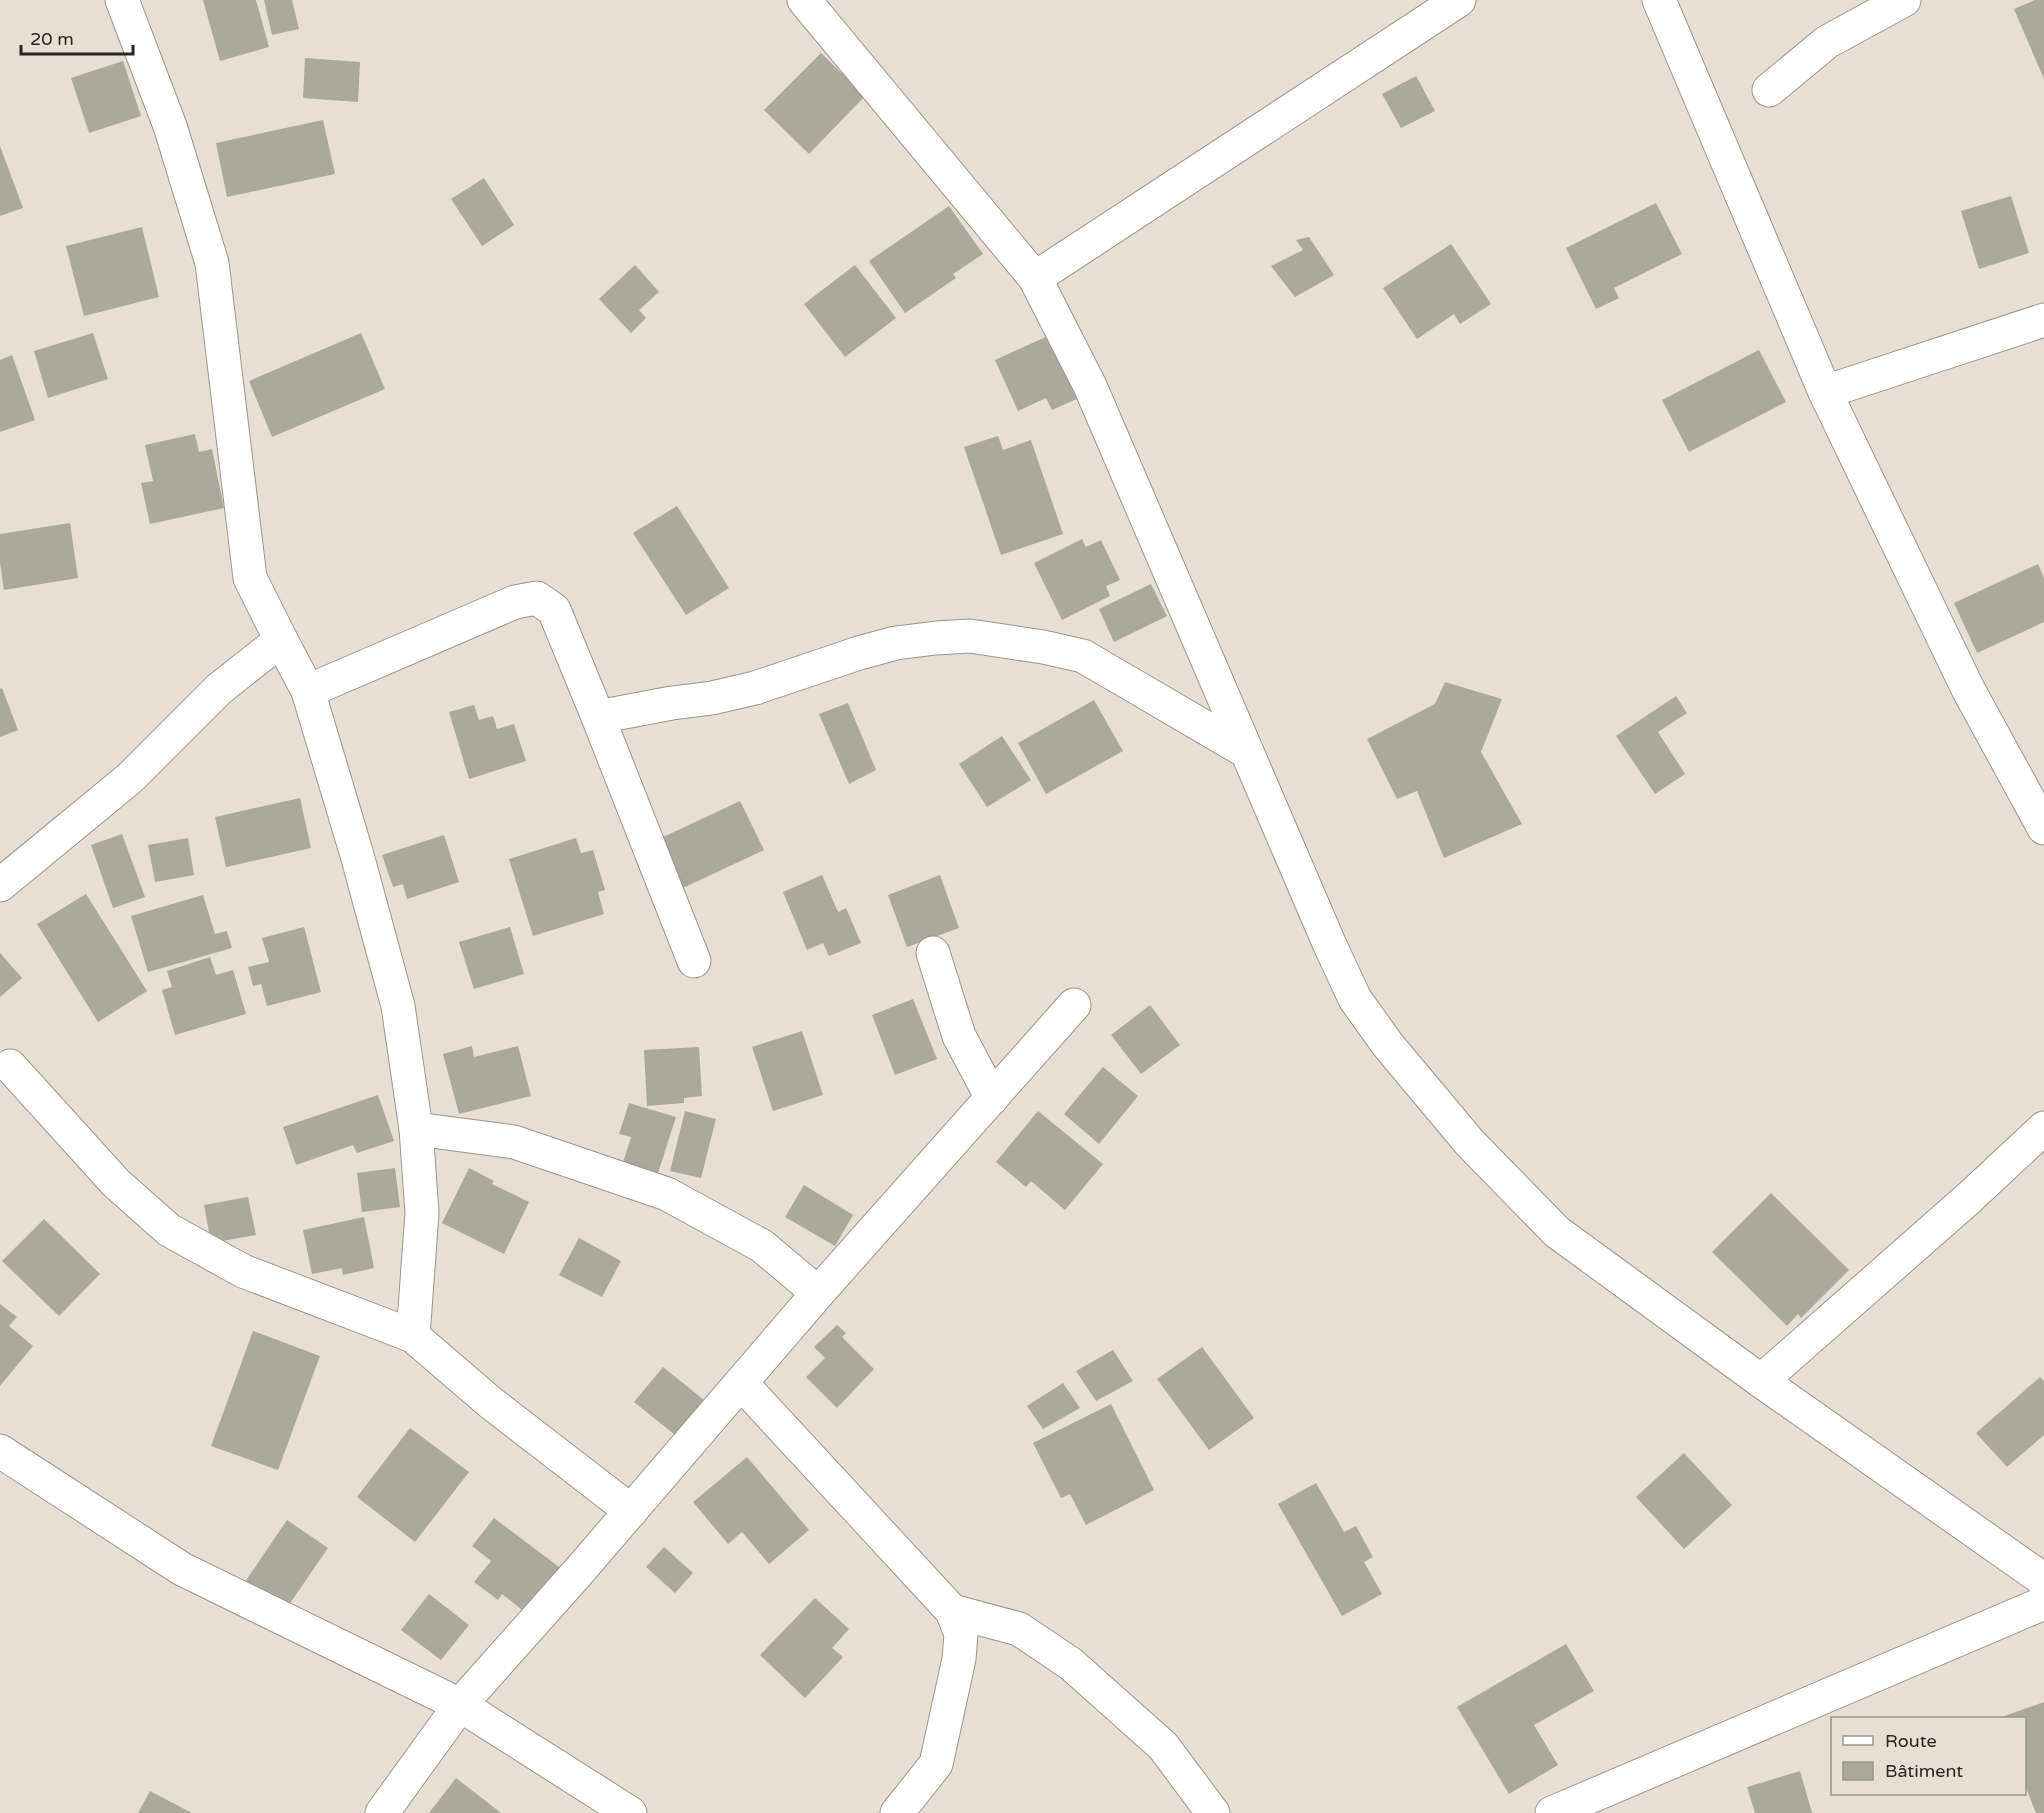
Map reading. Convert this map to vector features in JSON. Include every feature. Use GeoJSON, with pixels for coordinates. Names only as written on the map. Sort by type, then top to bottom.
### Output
{"type":"FeatureCollection","features":[{"type":"Feature","properties":{"kind":"street"},"geometry":{"type":"LineString","coordinates":[[122,0],[170,126],[212,263],[250,578],[308,691],[357,855],[398,1006],[416,1129],[422,1214],[413,1336]]}},
{"type":"Feature","properties":{"kind":"street"},"geometry":{"type":"LineString","coordinates":[[804,0],[1035,278],[1090,386],[1329,943],[1355,999],[1388,1045],[1470,1143],[1557,1232],[1761,1381],[2044,1580]]}},
{"type":"Feature","properties":{"kind":"street"},"geometry":{"type":"LineString","coordinates":[[1035,278],[1459,0]]}},
{"type":"Feature","properties":{"kind":"street"},"geometry":{"type":"LineString","coordinates":[[1659,0],[1825,392],[1968,688],[2044,828]]}},
{"type":"Feature","properties":{"kind":"street"},"geometry":{"type":"LineString","coordinates":[[1769,90],[1827,42],[1904,0]]}},
{"type":"Feature","properties":{"kind":"street"},"geometry":{"type":"LineString","coordinates":[[1825,392],[2044,320]]}},
{"type":"Feature","properties":{"kind":"street"},"geometry":{"type":"LineString","coordinates":[[308,691],[515,602],[537,598],[554,610],[694,961]]}},
{"type":"Feature","properties":{"kind":"street"},"geometry":{"type":"LineString","coordinates":[[598,717],[712,698],[755,688],[896,643],[970,636],[1043,647],[1083,656],[1247,752]]}},
{"type":"Feature","properties":{"kind":"street"},"geometry":{"type":"LineString","coordinates":[[0,885],[130,778],[219,689],[281,640]]}},
{"type":"Feature","properties":{"kind":"street"},"geometry":{"type":"LineString","coordinates":[[933,953],[959,1036],[992,1098]]}},
{"type":"Feature","properties":{"kind":"street"},"geometry":{"type":"LineString","coordinates":[[382,1813],[460,1706],[742,1384],[818,1293],[1074,1005]]}},
{"type":"Feature","properties":{"kind":"street"},"geometry":{"type":"LineString","coordinates":[[10,1066],[116,1183],[169,1230],[243,1271],[413,1336],[491,1403],[631,1511]]}},
{"type":"Feature","properties":{"kind":"street"},"geometry":{"type":"LineString","coordinates":[[1761,1381],[1969,1198],[2044,1128]]}},
{"type":"Feature","properties":{"kind":"street"},"geometry":{"type":"LineString","coordinates":[[416,1129],[514,1142],[667,1194],[762,1246],[818,1293]]}},
{"type":"Feature","properties":{"kind":"street"},"geometry":{"type":"LineString","coordinates":[[742,1384],[952,1611],[961,1634],[959,1659],[936,1764],[897,1813]]}},
{"type":"Feature","properties":{"kind":"street"},"geometry":{"type":"LineString","coordinates":[[0,1451],[182,1569],[460,1706],[630,1813]]}},
{"type":"Feature","properties":{"kind":"street"},"geometry":{"type":"LineString","coordinates":[[1552,1813],[2044,1603]]}},
{"type":"Feature","properties":{"kind":"street"},"geometry":{"type":"LineString","coordinates":[[952,1611],[1018,1629],[1071,1664],[1163,1746],[1213,1813]]}},
{"type":"Feature","properties":{"kind":"building"},"geometry":{"type":"Polygon","coordinates":[[[203,0],[256,0],[269,47],[220,61],[203,0]]]}},
{"type":"Feature","properties":{"kind":"building"},"geometry":{"type":"Polygon","coordinates":[[[264,0],[292,0],[299,29],[272,35],[264,0]]]}},
{"type":"Feature","properties":{"kind":"building"},"geometry":{"type":"Polygon","coordinates":[[[2035,0],[2044,0],[2044,79],[2014,9],[2035,0]]]}},
{"type":"Feature","properties":{"kind":"building"},"geometry":{"type":"Polygon","coordinates":[[[821,53],[865,96],[809,154],[764,110],[821,53]]]}},
{"type":"Feature","properties":{"kind":"building"},"geometry":{"type":"Polygon","coordinates":[[[305,58],[360,62],[358,102],[303,98],[305,58]]]}},
{"type":"Feature","properties":{"kind":"building"},"geometry":{"type":"Polygon","coordinates":[[[123,61],[141,116],[89,133],[71,78],[123,61]]]}},
{"type":"Feature","properties":{"kind":"building"},"geometry":{"type":"Polygon","coordinates":[[[1416,76],[1435,111],[1401,128],[1382,94],[1416,76]]]}},
{"type":"Feature","properties":{"kind":"building"},"geometry":{"type":"Polygon","coordinates":[[[323,120],[335,174],[227,197],[216,143],[323,120]]]}},
{"type":"Feature","properties":{"kind":"building"},"geometry":{"type":"Polygon","coordinates":[[[0,146],[23,208],[0,216],[0,146]]]}},
{"type":"Feature","properties":{"kind":"building"},"geometry":{"type":"Polygon","coordinates":[[[484,178],[514,225],[482,246],[451,199],[484,178]]]}},
{"type":"Feature","properties":{"kind":"building"},"geometry":{"type":"Polygon","coordinates":[[[2011,196],[2029,253],[1979,269],[1961,211],[2011,196]]]}},
{"type":"Feature","properties":{"kind":"building"},"geometry":{"type":"Polygon","coordinates":[[[1656,203],[1682,254],[1614,288],[1619,298],[1596,309],[1566,248],[1656,203]]]}},
{"type":"Feature","properties":{"kind":"building"},"geometry":{"type":"Polygon","coordinates":[[[949,206],[983,254],[953,274],[956,278],[905,313],[869,261],[949,206]]]}},
{"type":"Feature","properties":{"kind":"building"},"geometry":{"type":"Polygon","coordinates":[[[142,227],[159,297],[84,316],[66,246],[142,227]]]}},
{"type":"Feature","properties":{"kind":"building"},"geometry":{"type":"Polygon","coordinates":[[[1309,237],[1334,275],[1295,297],[1271,266],[1303,250],[1296,240],[1309,237]]]}},
{"type":"Feature","properties":{"kind":"building"},"geometry":{"type":"Polygon","coordinates":[[[1451,244],[1491,304],[1460,324],[1454,314],[1417,339],[1383,288],[1451,244]]]}},
{"type":"Feature","properties":{"kind":"building"},"geometry":{"type":"Polygon","coordinates":[[[635,265],[659,292],[639,310],[646,318],[631,333],[599,299],[635,265]]]}},
{"type":"Feature","properties":{"kind":"building"},"geometry":{"type":"Polygon","coordinates":[[[855,265],[896,318],[845,357],[804,304],[855,265]]]}},
{"type":"Feature","properties":{"kind":"building"},"geometry":{"type":"Polygon","coordinates":[[[93,333],[108,379],[48,398],[34,351],[93,333]]]}},
{"type":"Feature","properties":{"kind":"building"},"geometry":{"type":"Polygon","coordinates":[[[361,333],[385,389],[272,437],[249,381],[361,333]]]}},
{"type":"Feature","properties":{"kind":"building"},"geometry":{"type":"Polygon","coordinates":[[[1050,335],[1079,398],[1052,410],[1046,398],[1018,411],[995,360],[1050,335]]]}},
{"type":"Feature","properties":{"kind":"building"},"geometry":{"type":"Polygon","coordinates":[[[1759,350],[1786,402],[1689,452],[1662,400],[1759,350]]]}},
{"type":"Feature","properties":{"kind":"building"},"geometry":{"type":"Polygon","coordinates":[[[12,355],[35,420],[0,432],[0,360],[12,355]]]}},
{"type":"Feature","properties":{"kind":"building"},"geometry":{"type":"Polygon","coordinates":[[[195,434],[199,452],[212,449],[224,508],[150,524],[141,483],[153,481],[145,445],[195,434]]]}},
{"type":"Feature","properties":{"kind":"building"},"geometry":{"type":"Polygon","coordinates":[[[998,436],[1003,450],[1031,440],[1063,534],[1001,555],[964,447],[998,436]]]}},
{"type":"Feature","properties":{"kind":"building"},"geometry":{"type":"Polygon","coordinates":[[[677,506],[729,588],[686,615],[633,533],[677,506]]]}},
{"type":"Feature","properties":{"kind":"building"},"geometry":{"type":"Polygon","coordinates":[[[70,523],[78,578],[4,590],[0,563],[0,534],[70,523]]]}},
{"type":"Feature","properties":{"kind":"building"},"geometry":{"type":"Polygon","coordinates":[[[1082,539],[1086,547],[1101,540],[1120,580],[1106,586],[1110,596],[1062,620],[1034,563],[1082,539]]]}},
{"type":"Feature","properties":{"kind":"building"},"geometry":{"type":"Polygon","coordinates":[[[2038,564],[2044,578],[2044,622],[1977,653],[1954,603],[2038,564]]]}},
{"type":"Feature","properties":{"kind":"building"},"geometry":{"type":"Polygon","coordinates":[[[1151,584],[1167,616],[1114,642],[1099,609],[1151,584]]]}},
{"type":"Feature","properties":{"kind":"building"},"geometry":{"type":"Polygon","coordinates":[[[1445,682],[1502,699],[1481,752],[1522,824],[1444,858],[1417,791],[1397,799],[1367,739],[1435,704],[1445,682]]]}},
{"type":"Feature","properties":{"kind":"building"},"geometry":{"type":"Polygon","coordinates":[[[2,688],[18,730],[0,737],[0,689],[2,688]]]}},
{"type":"Feature","properties":{"kind":"building"},"geometry":{"type":"Polygon","coordinates":[[[1676,696],[1687,713],[1658,732],[1685,774],[1655,794],[1616,736],[1676,696]]]}},
{"type":"Feature","properties":{"kind":"building"},"geometry":{"type":"Polygon","coordinates":[[[1094,700],[1123,751],[1046,794],[1018,743],[1094,700]]]}},
{"type":"Feature","properties":{"kind":"building"},"geometry":{"type":"Polygon","coordinates":[[[848,703],[876,770],[849,784],[819,714],[848,703]]]}},
{"type":"Feature","properties":{"kind":"building"},"geometry":{"type":"Polygon","coordinates":[[[474,705],[479,720],[493,716],[497,729],[514,724],[526,761],[469,779],[449,712],[474,705]]]}},
{"type":"Feature","properties":{"kind":"building"},"geometry":{"type":"Polygon","coordinates":[[[1002,736],[1031,780],[987,807],[959,764],[1002,736]]]}},
{"type":"Feature","properties":{"kind":"building"},"geometry":{"type":"Polygon","coordinates":[[[300,798],[311,848],[226,867],[215,817],[300,798]]]}},
{"type":"Feature","properties":{"kind":"building"},"geometry":{"type":"Polygon","coordinates":[[[740,801],[764,850],[683,888],[659,839],[740,801]]]}},
{"type":"Feature","properties":{"kind":"building"},"geometry":{"type":"Polygon","coordinates":[[[122,834],[145,897],[113,908],[91,845],[122,834]]]}},
{"type":"Feature","properties":{"kind":"building"},"geometry":{"type":"Polygon","coordinates":[[[444,835],[459,882],[407,899],[403,884],[393,887],[382,855],[444,835]]]}},
{"type":"Feature","properties":{"kind":"building"},"geometry":{"type":"Polygon","coordinates":[[[188,838],[194,875],[155,882],[148,845],[188,838]]]}},
{"type":"Feature","properties":{"kind":"building"},"geometry":{"type":"Polygon","coordinates":[[[576,838],[581,853],[593,850],[605,890],[598,892],[604,914],[533,936],[509,859],[576,838]]]}},
{"type":"Feature","properties":{"kind":"building"},"geometry":{"type":"Polygon","coordinates":[[[822,875],[838,912],[846,908],[861,943],[829,956],[823,943],[807,950],[783,892],[822,875]]]}},
{"type":"Feature","properties":{"kind":"building"},"geometry":{"type":"Polygon","coordinates":[[[940,875],[959,928],[907,947],[888,895],[940,875]]]}},
{"type":"Feature","properties":{"kind":"building"},"geometry":{"type":"Polygon","coordinates":[[[86,894],[147,991],[98,1022],[37,924],[86,894]]]}},
{"type":"Feature","properties":{"kind":"building"},"geometry":{"type":"Polygon","coordinates":[[[203,895],[215,934],[227,931],[232,948],[148,972],[131,916],[203,895]]]}},
{"type":"Feature","properties":{"kind":"building"},"geometry":{"type":"Polygon","coordinates":[[[304,927],[321,992],[267,1006],[261,984],[253,986],[248,967],[269,962],[262,938],[304,927]]]}},
{"type":"Feature","properties":{"kind":"building"},"geometry":{"type":"Polygon","coordinates":[[[510,927],[524,974],[474,989],[459,942],[510,927]]]}},
{"type":"Feature","properties":{"kind":"building"},"geometry":{"type":"Polygon","coordinates":[[[0,953],[22,978],[0,997],[0,953]]]}},
{"type":"Feature","properties":{"kind":"building"},"geometry":{"type":"Polygon","coordinates":[[[210,957],[216,975],[233,970],[246,1014],[175,1035],[162,990],[172,987],[167,971],[210,957]]]}},
{"type":"Feature","properties":{"kind":"building"},"geometry":{"type":"Polygon","coordinates":[[[913,999],[937,1059],[895,1075],[872,1015],[913,999]]]}},
{"type":"Feature","properties":{"kind":"building"},"geometry":{"type":"Polygon","coordinates":[[[1150,1005],[1180,1045],[1141,1074],[1111,1035],[1150,1005]]]}},
{"type":"Feature","properties":{"kind":"building"},"geometry":{"type":"Polygon","coordinates":[[[802,1031],[823,1095],[773,1111],[752,1047],[802,1031]]]}},
{"type":"Feature","properties":{"kind":"building"},"geometry":{"type":"Polygon","coordinates":[[[472,1046],[474,1057],[518,1046],[531,1096],[459,1114],[443,1054],[472,1046]]]}},
{"type":"Feature","properties":{"kind":"building"},"geometry":{"type":"Polygon","coordinates":[[[699,1047],[702,1096],[684,1098],[684,1103],[647,1106],[644,1050],[699,1047]]]}},
{"type":"Feature","properties":{"kind":"building"},"geometry":{"type":"Polygon","coordinates":[[[1103,1067],[1138,1096],[1099,1144],[1064,1114],[1103,1067]]]}},
{"type":"Feature","properties":{"kind":"building"},"geometry":{"type":"Polygon","coordinates":[[[378,1095],[394,1141],[357,1153],[353,1145],[296,1165],[283,1127],[378,1095]]]}},
{"type":"Feature","properties":{"kind":"building"},"geometry":{"type":"Polygon","coordinates":[[[629,1103],[676,1117],[657,1176],[622,1166],[631,1137],[619,1134],[629,1103]]]}},
{"type":"Feature","properties":{"kind":"building"},"geometry":{"type":"Polygon","coordinates":[[[685,1111],[716,1119],[701,1178],[670,1171],[685,1111]]]}},
{"type":"Feature","properties":{"kind":"building"},"geometry":{"type":"Polygon","coordinates":[[[1038,1111],[1103,1164],[1065,1210],[1031,1181],[1026,1187],[996,1162],[1038,1111]]]}},
{"type":"Feature","properties":{"kind":"building"},"geometry":{"type":"Polygon","coordinates":[[[395,1168],[400,1207],[362,1212],[357,1173],[395,1168]]]}},
{"type":"Feature","properties":{"kind":"building"},"geometry":{"type":"Polygon","coordinates":[[[469,1168],[494,1181],[492,1184],[529,1202],[504,1254],[442,1223],[469,1168]]]}},
{"type":"Feature","properties":{"kind":"building"},"geometry":{"type":"Polygon","coordinates":[[[804,1185],[853,1215],[835,1246],[785,1217],[804,1185]]]}},
{"type":"Feature","properties":{"kind":"building"},"geometry":{"type":"Polygon","coordinates":[[[1771,1193],[1849,1270],[1801,1318],[1798,1314],[1787,1326],[1712,1252],[1771,1193]]]}},
{"type":"Feature","properties":{"kind":"building"},"geometry":{"type":"Polygon","coordinates":[[[248,1197],[256,1235],[211,1243],[204,1205],[248,1197]]]}},
{"type":"Feature","properties":{"kind":"building"},"geometry":{"type":"Polygon","coordinates":[[[364,1217],[374,1268],[343,1275],[342,1268],[312,1274],[303,1230],[364,1217]]]}},
{"type":"Feature","properties":{"kind":"building"},"geometry":{"type":"Polygon","coordinates":[[[44,1219],[100,1274],[59,1316],[2,1261],[44,1219]]]}},
{"type":"Feature","properties":{"kind":"building"},"geometry":{"type":"Polygon","coordinates":[[[579,1238],[621,1261],[602,1297],[559,1275],[579,1238]]]}},
{"type":"Feature","properties":{"kind":"building"},"geometry":{"type":"Polygon","coordinates":[[[0,1304],[17,1317],[9,1326],[33,1346],[0,1386],[0,1304]]]}},
{"type":"Feature","properties":{"kind":"building"},"geometry":{"type":"Polygon","coordinates":[[[837,1325],[846,1333],[842,1337],[874,1369],[837,1408],[806,1377],[825,1358],[814,1347],[837,1325]]]}},
{"type":"Feature","properties":{"kind":"building"},"geometry":{"type":"Polygon","coordinates":[[[253,1331],[320,1356],[278,1470],[211,1446],[253,1331]]]}},
{"type":"Feature","properties":{"kind":"building"},"geometry":{"type":"Polygon","coordinates":[[[1202,1347],[1254,1418],[1209,1450],[1157,1379],[1202,1347]]]}},
{"type":"Feature","properties":{"kind":"building"},"geometry":{"type":"Polygon","coordinates":[[[1113,1350],[1133,1381],[1096,1401],[1076,1371],[1113,1350]]]}},
{"type":"Feature","properties":{"kind":"building"},"geometry":{"type":"Polygon","coordinates":[[[663,1367],[714,1408],[685,1443],[634,1402],[663,1367]]]}},
{"type":"Feature","properties":{"kind":"building"},"geometry":{"type":"Polygon","coordinates":[[[2040,1377],[2044,1381],[2044,1435],[2007,1467],[1976,1433],[2040,1377]]]}},
{"type":"Feature","properties":{"kind":"building"},"geometry":{"type":"Polygon","coordinates":[[[1063,1383],[1080,1408],[1043,1429],[1027,1406],[1063,1383]]]}},
{"type":"Feature","properties":{"kind":"building"},"geometry":{"type":"Polygon","coordinates":[[[1111,1404],[1154,1490],[1086,1525],[1070,1494],[1061,1498],[1033,1443],[1111,1404]]]}},
{"type":"Feature","properties":{"kind":"building"},"geometry":{"type":"Polygon","coordinates":[[[410,1428],[469,1472],[415,1542],[357,1497],[410,1428]]]}},
{"type":"Feature","properties":{"kind":"building"},"geometry":{"type":"Polygon","coordinates":[[[1684,1453],[1732,1505],[1684,1549],[1636,1497],[1684,1453]]]}},
{"type":"Feature","properties":{"kind":"building"},"geometry":{"type":"Polygon","coordinates":[[[747,1457],[809,1530],[769,1564],[742,1532],[728,1544],[693,1502],[747,1457]]]}},
{"type":"Feature","properties":{"kind":"building"},"geometry":{"type":"Polygon","coordinates":[[[1316,1483],[1344,1532],[1356,1526],[1373,1557],[1364,1562],[1382,1594],[1342,1616],[1278,1504],[1316,1483]]]}},
{"type":"Feature","properties":{"kind":"building"},"geometry":{"type":"Polygon","coordinates":[[[494,1518],[571,1576],[526,1613],[502,1594],[498,1600],[474,1582],[491,1561],[472,1546],[494,1518]]]}},
{"type":"Feature","properties":{"kind":"building"},"geometry":{"type":"Polygon","coordinates":[[[287,1520],[328,1548],[284,1612],[243,1585],[287,1520]]]}},
{"type":"Feature","properties":{"kind":"building"},"geometry":{"type":"Polygon","coordinates":[[[664,1547],[693,1573],[675,1593],[646,1567],[664,1547]]]}},
{"type":"Feature","properties":{"kind":"building"},"geometry":{"type":"Polygon","coordinates":[[[429,1594],[469,1625],[441,1660],[401,1630],[429,1594]]]}},
{"type":"Feature","properties":{"kind":"building"},"geometry":{"type":"Polygon","coordinates":[[[815,1598],[849,1629],[832,1648],[843,1657],[805,1698],[760,1655],[815,1598]]]}},
{"type":"Feature","properties":{"kind":"building"},"geometry":{"type":"Polygon","coordinates":[[[1566,1644],[1594,1691],[1534,1725],[1558,1765],[1509,1794],[1457,1707],[1566,1644]]]}},
{"type":"Feature","properties":{"kind":"building"},"geometry":{"type":"Polygon","coordinates":[[[2044,1702],[2044,1813],[2036,1813],[2026,1788],[2026,1717],[2002,1717],[2044,1702]]]}},
{"type":"Feature","properties":{"kind":"building"},"geometry":{"type":"Polygon","coordinates":[[[1800,1771],[1812,1813],[1755,1813],[1747,1787],[1800,1771]]]}},
{"type":"Feature","properties":{"kind":"building"},"geometry":{"type":"Polygon","coordinates":[[[456,1778],[501,1813],[429,1813],[456,1778]]]}},
{"type":"Feature","properties":{"kind":"building"},"geometry":{"type":"Polygon","coordinates":[[[150,1791],[192,1813],[138,1813],[150,1791]]]}}]}
